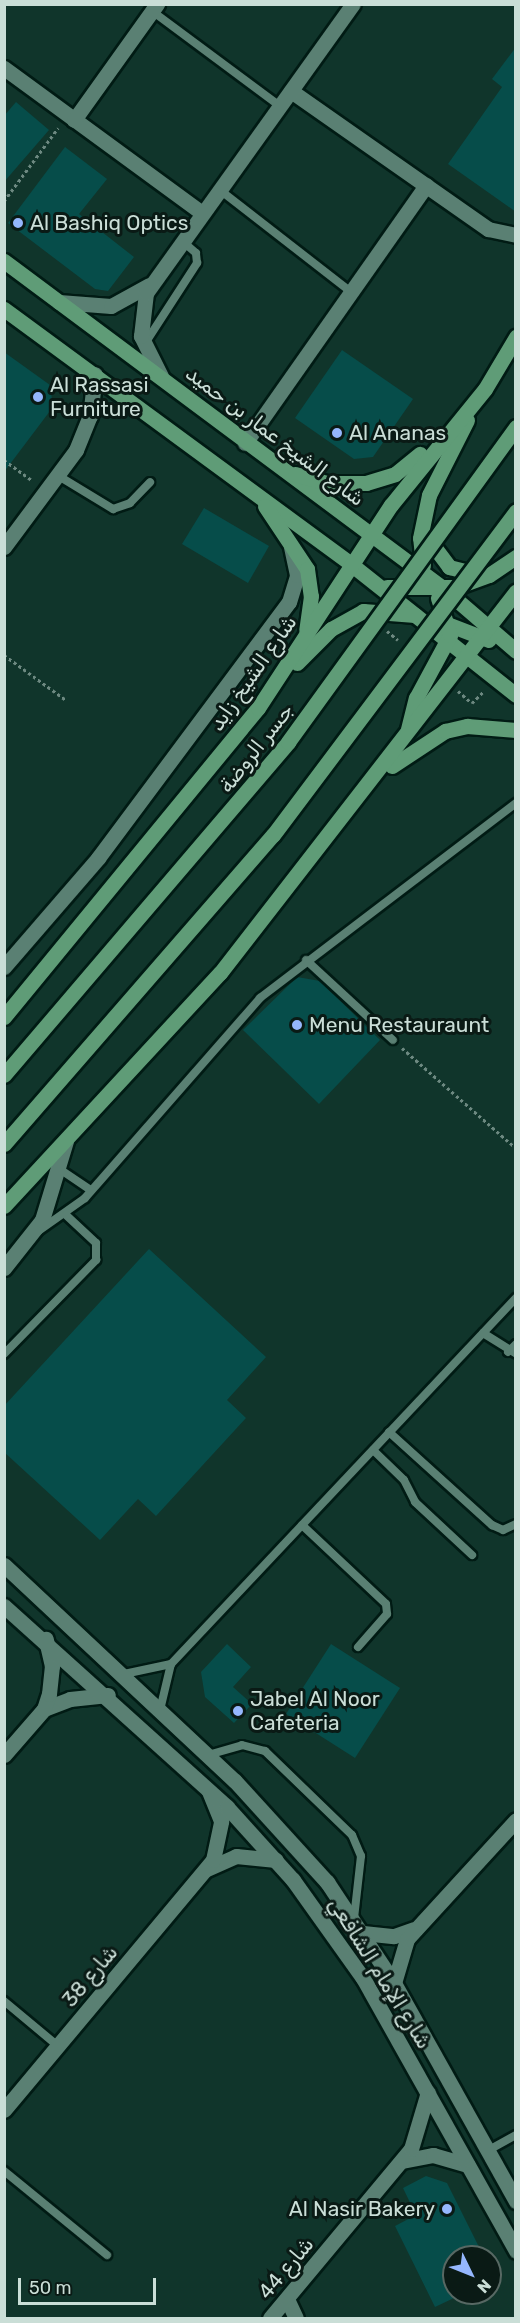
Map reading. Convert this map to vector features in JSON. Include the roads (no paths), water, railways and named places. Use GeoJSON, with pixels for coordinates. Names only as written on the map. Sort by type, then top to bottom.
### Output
{"type":"FeatureCollection","features":[{"type":"Feature","properties":{"kind":"main road","name":"شارع الشيخ عمار بن حميد"},"geometry":{"type":"LineString","coordinates":[[4,261],[426,576],[485,632],[515,650]]}},
{"type":"Feature","properties":{"kind":"main road"},"geometry":{"type":"LineString","coordinates":[[4,309],[352,565],[449,640],[494,680],[516,695]]}},
{"type":"Feature","properties":{"kind":"main road"},"geometry":{"type":"LineString","coordinates":[[280,468],[326,483],[366,483],[395,474],[431,442],[516,336]]}},
{"type":"Feature","properties":{"kind":"main road","name":"شارع الشيخ زايد"},"geometry":{"type":"LineString","coordinates":[[4,1017],[258,708],[414,473],[485,388],[516,336]]}},
{"type":"Feature","properties":{"kind":"main road"},"geometry":{"type":"LineString","coordinates":[[426,576],[421,525],[439,468],[485,388]]}},
{"type":"Feature","properties":{"kind":"main road","name":"جسر الروضة"},"geometry":{"type":"LineString","coordinates":[[4,1075],[288,742],[516,427]]}},
{"type":"Feature","properties":{"kind":"main road"},"geometry":{"type":"LineString","coordinates":[[261,498],[280,530],[301,557],[310,582],[305,637]]}},
{"type":"Feature","properties":{"kind":"main road"},"geometry":{"type":"LineString","coordinates":[[4,1144],[267,844],[516,511]]}},
{"type":"Feature","properties":{"kind":"main road"},"geometry":{"type":"LineString","coordinates":[[421,525],[434,551],[449,567],[489,575]]}},
{"type":"Feature","properties":{"kind":"main road"},"geometry":{"type":"LineString","coordinates":[[378,585],[439,590],[489,575],[516,557]]}},
{"type":"Feature","properties":{"kind":"main road"},"geometry":{"type":"LineString","coordinates":[[408,733],[416,698],[449,640],[449,624],[439,590]]}},
{"type":"Feature","properties":{"kind":"main road"},"geometry":{"type":"LineString","coordinates":[[4,1206],[220,973],[368,789],[516,591]]}},
{"type":"Feature","properties":{"kind":"main road"},"geometry":{"type":"LineString","coordinates":[[258,708],[331,629],[363,611],[401,612],[485,632]]}},
{"type":"Feature","properties":{"kind":"main road"},"geometry":{"type":"LineString","coordinates":[[401,612],[431,637],[436,653],[432,669]]}},
{"type":"Feature","properties":{"kind":"main road"},"geometry":{"type":"LineString","coordinates":[[368,789],[404,754],[445,731],[467,726],[516,730]]}},
{"type":"Feature","properties":{"kind":"main road"},"geometry":{"type":"LineString","coordinates":[[4,1002],[24,994]]}},
{"type":"Feature","properties":{"kind":"street"},"geometry":{"type":"LineString","coordinates":[[71,117],[154,7]]}},
{"type":"Feature","properties":{"kind":"street"},"geometry":{"type":"LineString","coordinates":[[165,381],[143,346],[140,314],[151,284],[291,91],[346,7]]}},
{"type":"Feature","properties":{"kind":"street"},"geometry":{"type":"LineString","coordinates":[[4,68],[202,213]]}},
{"type":"Feature","properties":{"kind":"street"},"geometry":{"type":"LineString","coordinates":[[291,91],[488,229],[516,235]]}},
{"type":"Feature","properties":{"kind":"street"},"geometry":{"type":"LineString","coordinates":[[245,443],[426,185]]}},
{"type":"Feature","properties":{"kind":"street"},"geometry":{"type":"LineString","coordinates":[[52,299],[81,307],[111,306],[151,284]]}},
{"type":"Feature","properties":{"kind":"street"},"geometry":{"type":"LineString","coordinates":[[4,547],[57,476],[84,433],[95,374]]}},
{"type":"Feature","properties":{"kind":"street"},"geometry":{"type":"LineString","coordinates":[[4,967],[98,858],[289,602],[297,585],[296,562],[280,530]]}},
{"type":"Feature","properties":{"kind":"street"},"geometry":{"type":"LineString","coordinates":[[4,1268],[35,1233],[66,1141]]}},
{"type":"Feature","properties":{"kind":"street","name":"شارع الإمام الشافعي"},"geometry":{"type":"LineString","coordinates":[[4,1565],[208,1755],[287,1836],[354,1918],[394,1983],[514,2195]]}},
{"type":"Feature","properties":{"kind":"street","name":"شارع الإمام الشافعي"},"geometry":{"type":"LineString","coordinates":[[4,1606],[46,1639],[108,1695],[209,1791],[276,1860],[341,1944],[428,2092],[516,2251]]}},
{"type":"Feature","properties":{"kind":"street"},"geometry":{"type":"LineString","coordinates":[[4,1755],[44,1709],[52,1679],[46,1639]]}},
{"type":"Feature","properties":{"kind":"street"},"geometry":{"type":"LineString","coordinates":[[44,1709],[70,1699],[108,1695]]}},
{"type":"Feature","properties":{"kind":"street","name":"شارع 38"},"geometry":{"type":"LineString","coordinates":[[4,2110],[207,1869],[221,1838],[221,1821],[209,1791]]}},
{"type":"Feature","properties":{"kind":"street"},"geometry":{"type":"LineString","coordinates":[[394,1983],[402,1949],[414,1929],[516,1820]]}},
{"type":"Feature","properties":{"kind":"street","name":"شارع 38"},"geometry":{"type":"LineString","coordinates":[[207,1869],[236,1856],[276,1860]]}},
{"type":"Feature","properties":{"kind":"street"},"geometry":{"type":"LineString","coordinates":[[363,1933],[384,1937],[414,1929]]}},
{"type":"Feature","properties":{"kind":"street","name":"شارع 44"},"geometry":{"type":"LineString","coordinates":[[270,2319],[402,2161],[423,2121],[428,2092]]}},
{"type":"Feature","properties":{"kind":"street"},"geometry":{"type":"LineString","coordinates":[[402,2161],[433,2155],[468,2165]]}},
{"type":"Feature","properties":{"kind":"street"},"geometry":{"type":"LineString","coordinates":[[287,2299],[296,2319]]}},
{"type":"Feature","properties":{"kind":"lane"},"geometry":{"type":"LineString","coordinates":[[154,7],[280,106]]}},
{"type":"Feature","properties":{"kind":"lane"},"geometry":{"type":"LineString","coordinates":[[219,189],[351,292]]}},
{"type":"Feature","properties":{"kind":"lane"},"geometry":{"type":"LineString","coordinates":[[143,346],[197,262],[196,253],[182,241]]}},
{"type":"Feature","properties":{"kind":"lane"},"geometry":{"type":"LineString","coordinates":[[57,476],[113,509],[130,503],[150,482]]}},
{"type":"Feature","properties":{"kind":"lane"},"geometry":{"type":"LineString","coordinates":[[35,1233],[66,1215],[92,1190],[239,1018],[306,960],[516,803]]}},
{"type":"Feature","properties":{"kind":"lane"},"geometry":{"type":"LineString","coordinates":[[306,960],[393,1040]]}},
{"type":"Feature","properties":{"kind":"lane"},"geometry":{"type":"LineString","coordinates":[[56,1167],[92,1190]]}},
{"type":"Feature","properties":{"kind":"lane"},"geometry":{"type":"LineString","coordinates":[[4,1354],[96,1260],[96,1243],[66,1215]]}},
{"type":"Feature","properties":{"kind":"lane"},"geometry":{"type":"LineString","coordinates":[[120,1673],[152,1672],[171,1664],[516,1298]]}},
{"type":"Feature","properties":{"kind":"lane"},"geometry":{"type":"LineString","coordinates":[[483,1333],[512,1353],[516,1344]]}},
{"type":"Feature","properties":{"kind":"lane"},"geometry":{"type":"LineString","coordinates":[[390,1432],[492,1525],[508,1530],[516,1524]]}},
{"type":"Feature","properties":{"kind":"lane"},"geometry":{"type":"LineString","coordinates":[[373,1450],[404,1480],[415,1502],[472,1555]]}},
{"type":"Feature","properties":{"kind":"lane"},"geometry":{"type":"LineString","coordinates":[[302,1526],[386,1605],[387,1614],[358,1647]]}},
{"type":"Feature","properties":{"kind":"lane"},"geometry":{"type":"LineString","coordinates":[[160,1710],[171,1664]]}},
{"type":"Feature","properties":{"kind":"lane"},"geometry":{"type":"LineString","coordinates":[[208,1755],[242,1745],[265,1751],[352,1835],[361,1856],[354,1918]]}},
{"type":"Feature","properties":{"kind":"lane"},"geometry":{"type":"LineString","coordinates":[[4,2001],[58,2046]]}},
{"type":"Feature","properties":{"kind":"lane"},"geometry":{"type":"LineString","coordinates":[[488,2151],[516,2134]]}},
{"type":"Feature","properties":{"kind":"lane"},"geometry":{"type":"LineString","coordinates":[[4,2172],[107,2255]]}},
{"type":"Feature","properties":{"kind":"place","name":"Al Bashiq Optics"},"geometry":{"type":"Point","coordinates":[18,223]}},
{"type":"Feature","properties":{"kind":"place","name":"Al Rassasi Furniture"},"geometry":{"type":"Point","coordinates":[38,397]}},
{"type":"Feature","properties":{"kind":"place","name":"Al Ananas"},"geometry":{"type":"Point","coordinates":[337,433]}},
{"type":"Feature","properties":{"kind":"place","name":"Menu Restauraunt"},"geometry":{"type":"Point","coordinates":[297,1025]}},
{"type":"Feature","properties":{"kind":"place","name":"Jabel Al Noor Cafeteria"},"geometry":{"type":"Point","coordinates":[238,1711]}},
{"type":"Feature","properties":{"kind":"place","name":"Al Nasir Bakery"},"geometry":{"type":"Point","coordinates":[447,2209]}}]}
